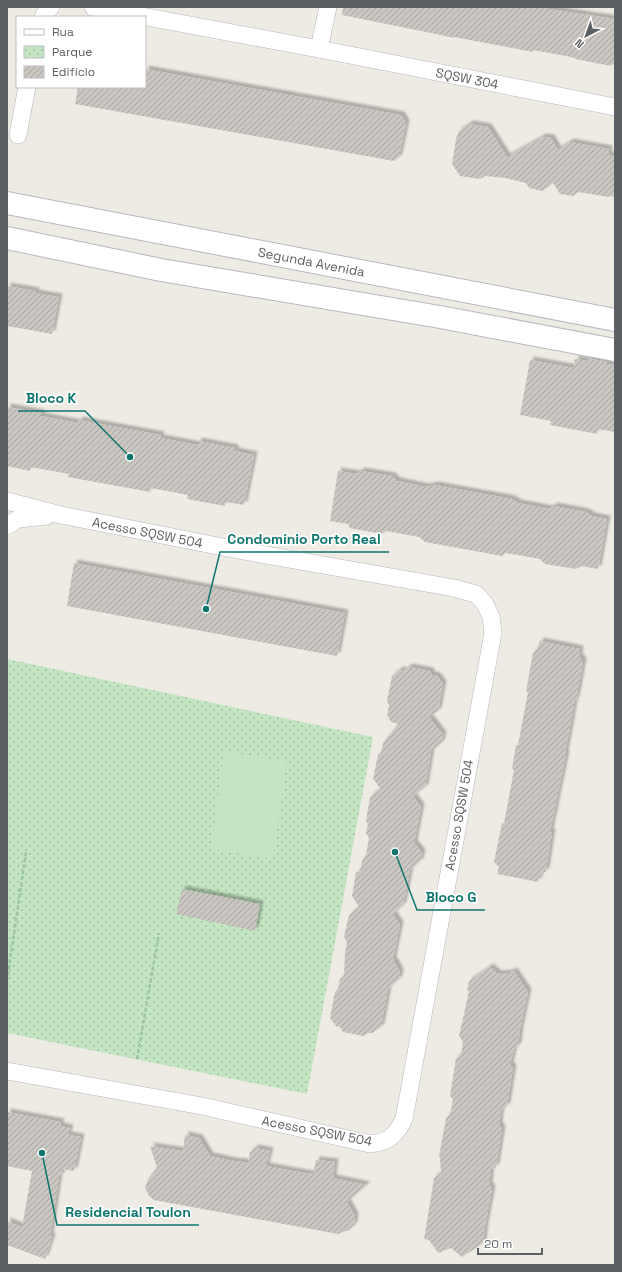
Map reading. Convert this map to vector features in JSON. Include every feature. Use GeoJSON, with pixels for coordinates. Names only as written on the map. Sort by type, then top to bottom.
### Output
{"type":"FeatureCollection","features":[{"type":"Feature","properties":{"kind":"street"},"geometry":{"type":"LineString","coordinates":[[44,16],[46,11],[51,7]]}},
{"type":"Feature","properties":{"kind":"street","name":"SQSW 304"},"geometry":{"type":"LineString","coordinates":[[92,7],[141,16]]}},
{"type":"Feature","properties":{"kind":"street"},"geometry":{"type":"LineString","coordinates":[[320,49],[328,7]]}},
{"type":"Feature","properties":{"kind":"street","name":"SQSW 304"},"geometry":{"type":"LineString","coordinates":[[146,17],[320,49],[615,107]]}},
{"type":"Feature","properties":{"kind":"street"},"geometry":{"type":"LineString","coordinates":[[18,135],[27,88]]}},
{"type":"Feature","properties":{"kind":"street","name":"Segunda Avenida"},"geometry":{"type":"LineString","coordinates":[[7,203],[615,320]]}},
{"type":"Feature","properties":{"kind":"street"},"geometry":{"type":"LineString","coordinates":[[7,238],[161,270],[440,317],[615,350]]}},
{"type":"Feature","properties":{"kind":"street","name":"Acesso SQSW 504"},"geometry":{"type":"LineString","coordinates":[[7,501],[61,515],[238,550],[454,588],[476,594],[485,604],[491,617],[493,633],[404,1119],[392,1136],[386,1140],[370,1144],[202,1106],[7,1071]]}},
{"type":"Feature","properties":{"kind":"street","name":"Acesso SQSW 504"},"geometry":{"type":"LineString","coordinates":[[7,526],[18,519],[61,515]]}},
{"type":"Feature","properties":{"kind":"path"},"geometry":{"type":"LineString","coordinates":[[7,981],[26,852]]}},
{"type":"Feature","properties":{"kind":"path"},"geometry":{"type":"LineString","coordinates":[[137,1059],[159,933]]}},
{"type":"Feature","properties":{"kind":"green space"},"geometry":{"type":"Polygon","coordinates":[[[7,659],[373,737],[307,1094],[7,1033],[7,659]]]}},
{"type":"Feature","properties":{"kind":"green space"},"geometry":{"type":"Polygon","coordinates":[[[224,752],[287,761],[273,859],[211,849],[224,752]]]}},
{"type":"Feature","properties":{"kind":"building"},"geometry":{"type":"Polygon","coordinates":[[[343,7],[535,7],[615,19],[615,65],[612,64],[611,66],[533,50],[533,52],[454,38],[342,15],[343,7]]]}},
{"type":"Feature","properties":{"kind":"building"},"geometry":{"type":"Polygon","coordinates":[[[146,69],[401,115],[406,123],[399,157],[394,161],[75,104],[78,88],[146,88],[146,69]]]}},
{"type":"Feature","properties":{"kind":"building"},"geometry":{"type":"Polygon","coordinates":[[[470,124],[488,127],[507,157],[543,137],[551,138],[558,150],[570,142],[609,149],[608,155],[615,155],[615,197],[578,192],[573,196],[560,194],[553,183],[542,191],[529,188],[526,183],[505,178],[485,176],[480,179],[460,176],[452,164],[456,139],[459,131],[470,124]]]}},
{"type":"Feature","properties":{"kind":"building"},"geometry":{"type":"Polygon","coordinates":[[[7,286],[59,297],[52,334],[7,326],[7,286]]]}},
{"type":"Feature","properties":{"kind":"building"},"geometry":{"type":"Polygon","coordinates":[[[587,358],[615,365],[615,432],[598,429],[597,434],[550,425],[551,421],[520,415],[530,360],[574,368],[575,359],[587,361],[587,358]]]}},
{"type":"Feature","properties":{"kind":"building"},"geometry":{"type":"Polygon","coordinates":[[[7,407],[41,413],[41,416],[78,423],[79,420],[161,435],[160,438],[198,445],[198,441],[235,448],[235,451],[254,455],[244,505],[226,502],[225,506],[187,499],[188,495],[151,488],[150,492],[68,477],[69,474],[31,467],[30,471],[7,466],[7,407]]]}},
{"type":"Feature","properties":{"kind":"building"},"geometry":{"type":"Polygon","coordinates":[[[338,471],[357,474],[361,471],[392,476],[397,481],[426,487],[435,485],[512,499],[518,503],[550,509],[554,506],[586,512],[592,516],[607,519],[598,569],[581,566],[576,569],[545,564],[540,559],[506,553],[502,556],[425,542],[419,537],[386,531],[382,534],[350,528],[348,524],[330,521],[338,471]]]}},
{"type":"Feature","properties":{"kind":"building"},"geometry":{"type":"Polygon","coordinates":[[[74,563],[345,613],[337,656],[67,606],[74,563]]]}},
{"type":"Feature","properties":{"kind":"building"},"geometry":{"type":"Polygon","coordinates":[[[540,641],[580,649],[579,656],[583,662],[550,832],[552,832],[546,871],[540,875],[538,882],[497,874],[499,867],[494,862],[502,823],[504,824],[514,770],[512,769],[516,745],[518,745],[528,692],[526,691],[533,653],[537,649],[540,641]]]}},
{"type":"Feature","properties":{"kind":"building"},"geometry":{"type":"Polygon","coordinates":[[[409,667],[430,671],[432,675],[437,676],[443,684],[438,711],[429,717],[443,735],[441,743],[431,752],[425,787],[413,796],[421,807],[414,843],[422,853],[420,861],[410,870],[403,905],[393,914],[400,925],[393,959],[400,972],[399,979],[388,989],[381,1027],[372,1033],[368,1033],[363,1036],[343,1032],[340,1027],[336,1026],[330,1018],[335,992],[338,989],[340,979],[344,976],[347,942],[344,937],[349,915],[359,907],[352,896],[356,873],[360,871],[362,861],[366,855],[369,838],[366,833],[368,824],[366,821],[370,797],[381,789],[373,779],[378,755],[381,753],[383,743],[398,724],[391,722],[387,715],[389,705],[387,701],[392,676],[400,670],[404,671],[409,667]]]}},
{"type":"Feature","properties":{"kind":"building"},"geometry":{"type":"Polygon","coordinates":[[[182,889],[260,904],[255,931],[176,914],[182,889]]]}},
{"type":"Feature","properties":{"kind":"building"},"geometry":{"type":"Polygon","coordinates":[[[490,967],[498,974],[514,971],[528,992],[518,1046],[514,1049],[510,1065],[513,1068],[507,1106],[501,1110],[499,1125],[502,1129],[496,1167],[491,1169],[489,1185],[492,1189],[483,1243],[462,1257],[451,1248],[438,1253],[429,1240],[424,1239],[434,1178],[441,1173],[439,1156],[446,1118],[450,1115],[453,1099],[450,1096],[456,1058],[461,1055],[463,1041],[459,1036],[469,991],[467,990],[469,981],[490,967]]]}},
{"type":"Feature","properties":{"kind":"building"},"geometry":{"type":"Polygon","coordinates":[[[7,1112],[61,1122],[60,1126],[70,1128],[68,1135],[81,1137],[74,1171],[62,1169],[61,1176],[59,1176],[50,1236],[52,1237],[45,1259],[7,1245],[7,1221],[22,1227],[32,1171],[7,1166],[7,1112]]]}},
{"type":"Feature","properties":{"kind":"building"},"geometry":{"type":"Polygon","coordinates":[[[185,1135],[199,1138],[210,1156],[238,1162],[248,1163],[250,1152],[256,1148],[270,1151],[266,1166],[304,1173],[313,1174],[316,1160],[335,1162],[333,1178],[367,1185],[347,1202],[355,1216],[354,1225],[349,1230],[338,1234],[154,1200],[149,1196],[145,1188],[148,1179],[157,1168],[150,1146],[183,1151],[185,1135]]]}},
{"type":"Feature","properties":{"kind":"place","name":"Bloco K"},"geometry":{"type":"Point","coordinates":[130,457]}},
{"type":"Feature","properties":{"kind":"place","name":"Condomínio Porto Real"},"geometry":{"type":"Point","coordinates":[206,609]}},
{"type":"Feature","properties":{"kind":"place","name":"Bloco G"},"geometry":{"type":"Point","coordinates":[395,852]}},
{"type":"Feature","properties":{"kind":"place","name":"Residencial Toulon"},"geometry":{"type":"Point","coordinates":[42,1153]}}]}
